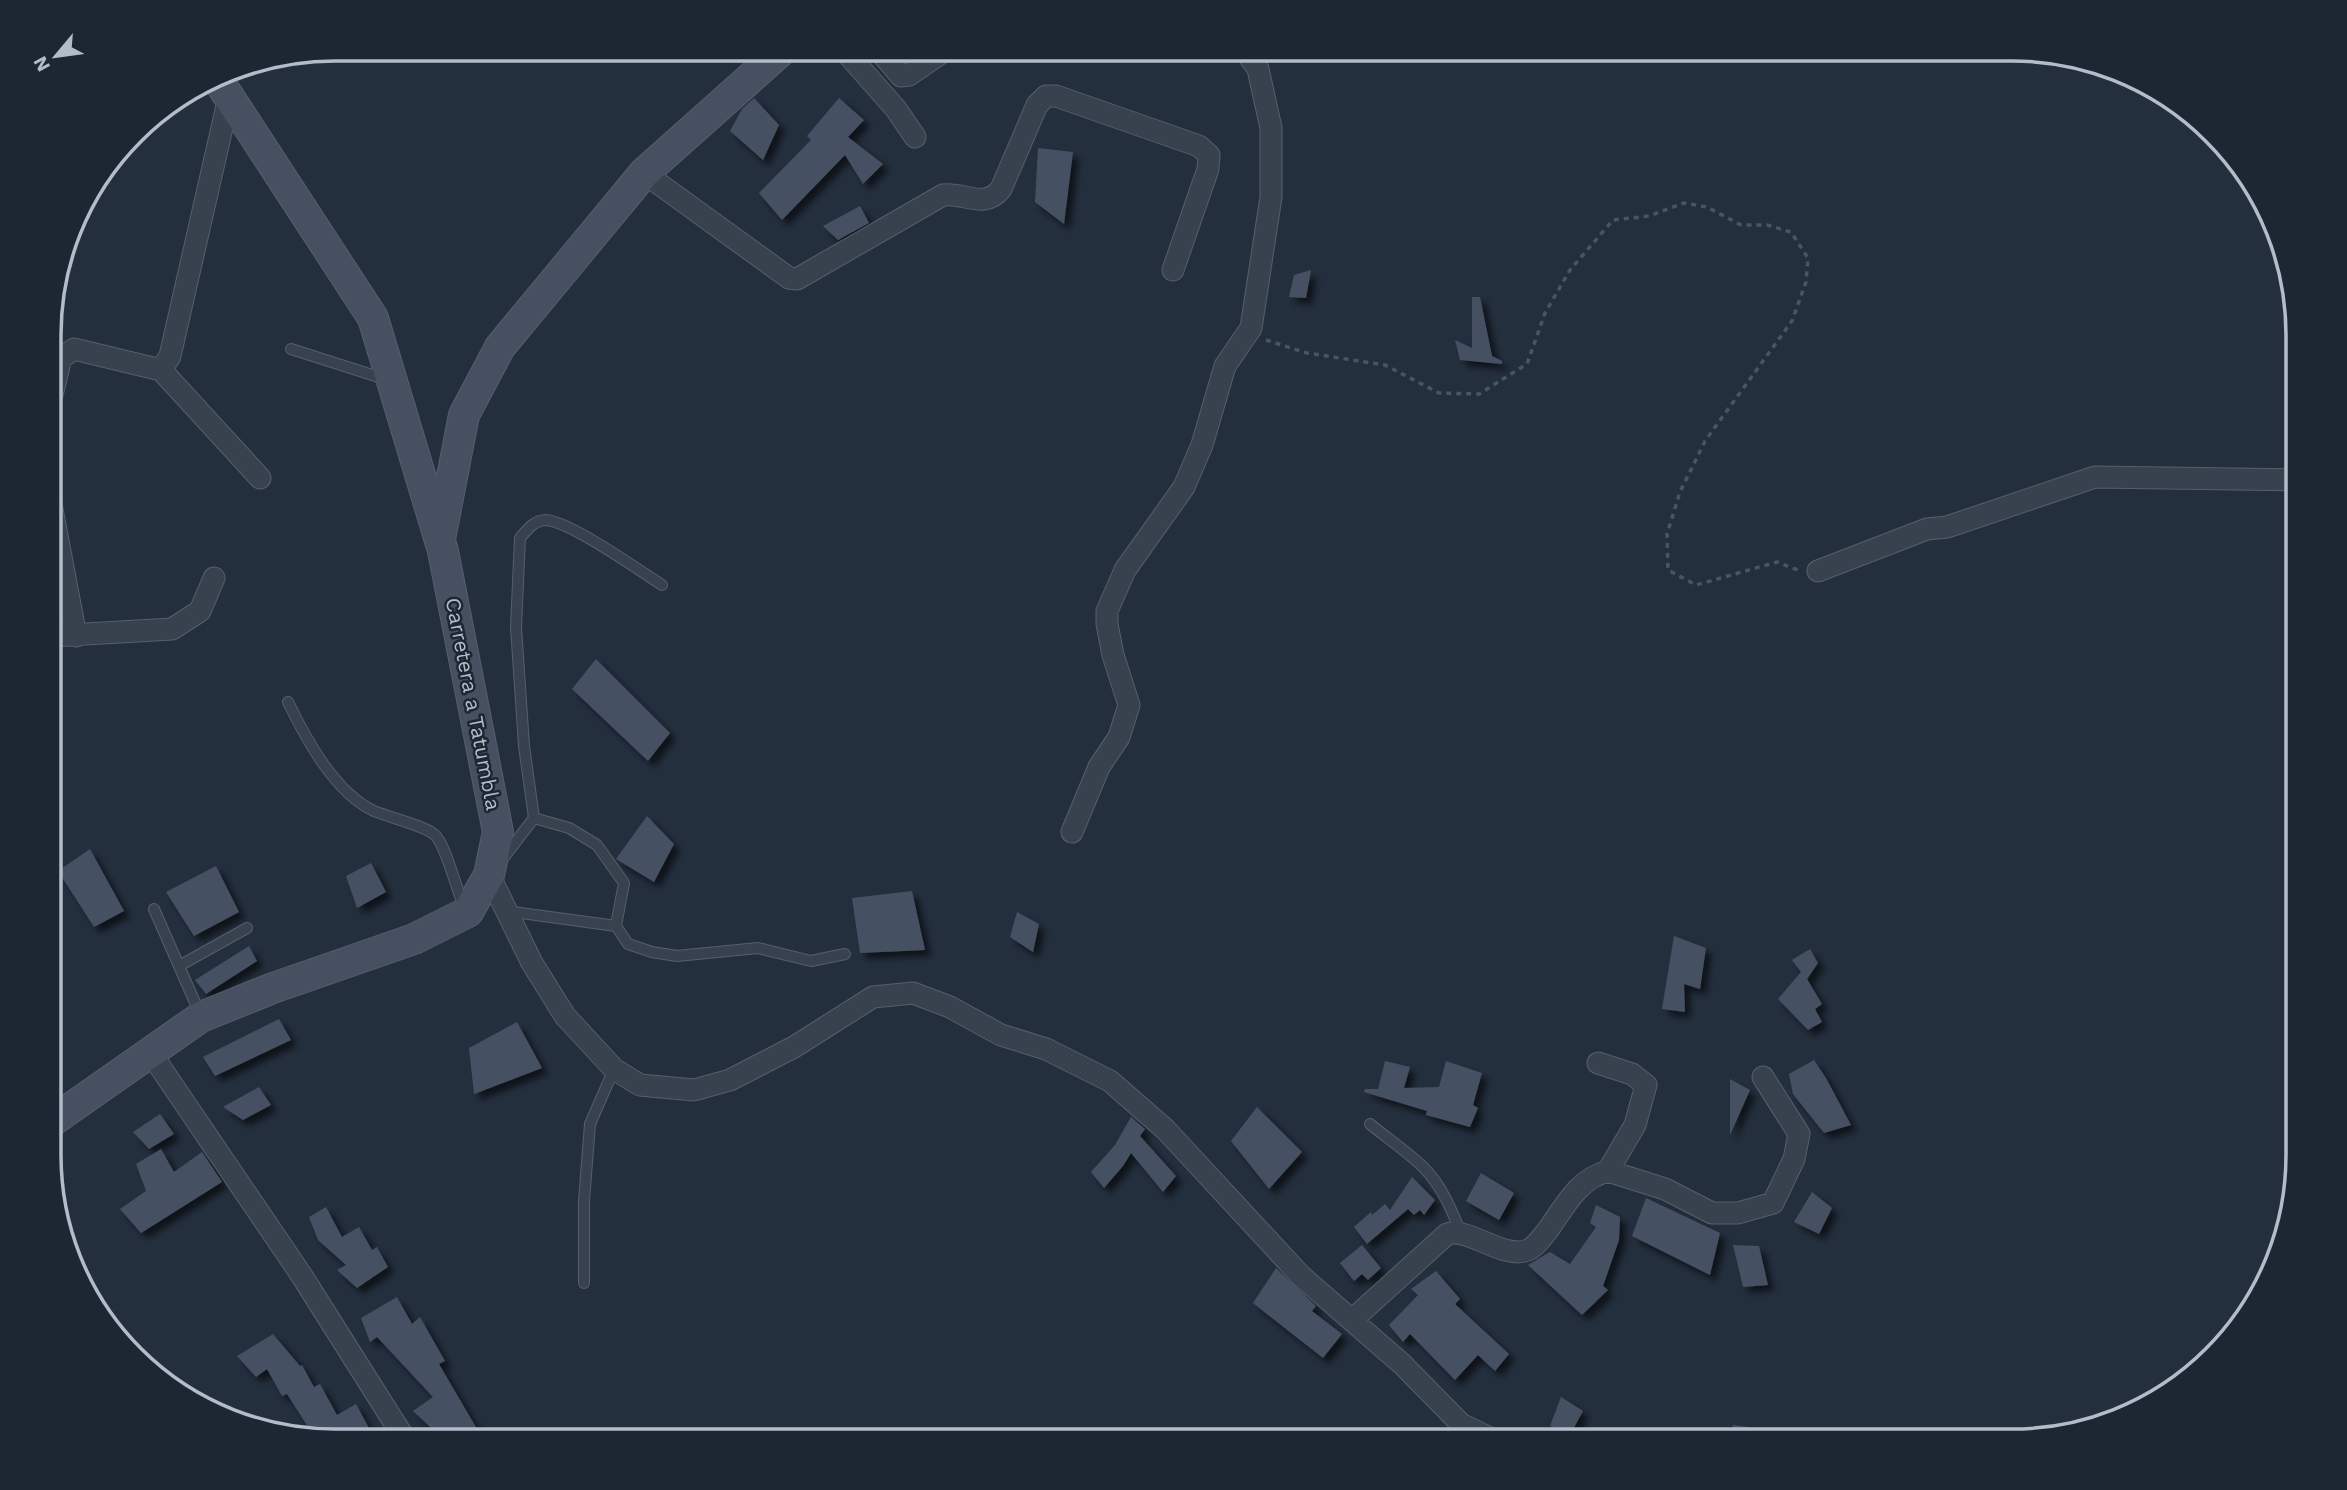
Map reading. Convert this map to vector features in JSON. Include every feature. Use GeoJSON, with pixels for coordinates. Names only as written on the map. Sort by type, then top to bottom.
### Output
{"type":"FeatureCollection","features":[{"type":"Feature","properties":{"kind":"main road"},"geometry":{"type":"LineString","coordinates":[[440,541],[464,415],[499,347],[644,173],[770,61]]}},
{"type":"Feature","properties":{"kind":"main road","name":"Carretera a Tatumbla"},"geometry":{"type":"LineString","coordinates":[[222,87],[373,318],[440,541],[498,832],[489,875],[468,912]]}},
{"type":"Feature","properties":{"kind":"main road"},"geometry":{"type":"LineString","coordinates":[[61,1115],[201,1017],[273,988],[414,939],[468,912]]}},
{"type":"Feature","properties":{"kind":"street"},"geometry":{"type":"LineString","coordinates":[[853,61],[915,137]]}},
{"type":"Feature","properties":{"kind":"street"},"geometry":{"type":"LineString","coordinates":[[888,61],[901,76],[909,75],[929,61]]}},
{"type":"Feature","properties":{"kind":"street"},"geometry":{"type":"LineString","coordinates":[[1072,832],[1099,767],[1119,737],[1129,705],[1113,655],[1107,611],[1125,570],[1184,488],[1202,445],[1225,366],[1251,328],[1271,197],[1270,128],[1258,69],[1252,61]]}},
{"type":"Feature","properties":{"kind":"street"},"geometry":{"type":"LineString","coordinates":[[161,370],[170,356],[222,87]]}},
{"type":"Feature","properties":{"kind":"street"},"geometry":{"type":"LineString","coordinates":[[644,173],[789,278],[797,279],[805,277],[943,195],[987,200],[995,196],[1001,189],[1037,105],[1046,96],[1056,96],[1199,146],[1209,155],[1208,169],[1173,270]]}},
{"type":"Feature","properties":{"kind":"street"},"geometry":{"type":"LineString","coordinates":[[61,358],[74,349],[161,370],[260,478]]}},
{"type":"Feature","properties":{"kind":"street"},"geometry":{"type":"LineString","coordinates":[[1818,571],[1927,529],[1947,527],[2095,477],[2286,480]]}},
{"type":"Feature","properties":{"kind":"street"},"geometry":{"type":"LineString","coordinates":[[61,557],[76,636]]}},
{"type":"Feature","properties":{"kind":"street"},"geometry":{"type":"LineString","coordinates":[[61,636],[172,629],[200,611],[214,578]]}},
{"type":"Feature","properties":{"kind":"street"},"geometry":{"type":"LineString","coordinates":[[489,875],[532,963],[565,1016],[614,1069],[640,1085],[694,1090],[730,1080],[793,1047],[873,997],[913,993],[950,1007],[1001,1035],[1046,1049],[1110,1081],[1165,1129],[1301,1276],[1402,1364],[1461,1424],[1471,1429]]}},
{"type":"Feature","properties":{"kind":"street"},"geometry":{"type":"LineString","coordinates":[[150,1052],[302,1276],[398,1429]]}},
{"type":"Feature","properties":{"kind":"street"},"geometry":{"type":"LineString","coordinates":[[1598,1063],[1632,1074],[1646,1085],[1635,1125],[1608,1171]]}},
{"type":"Feature","properties":{"kind":"street"},"geometry":{"type":"LineString","coordinates":[[1352,1320],[1447,1234],[1461,1234],[1483,1244],[1517,1252],[1531,1249],[1581,1185],[1594,1175],[1608,1171],[1665,1189],[1712,1213],[1738,1213],[1773,1203],[1794,1159],[1799,1134],[1763,1077]]}},
{"type":"Feature","properties":{"kind":"lane"},"geometry":{"type":"LineString","coordinates":[[291,349],[391,381]]}},
{"type":"Feature","properties":{"kind":"lane"},"geometry":{"type":"LineString","coordinates":[[489,875],[534,818],[524,746],[516,627],[520,537],[534,523],[547,520],[569,527],[662,585]]}},
{"type":"Feature","properties":{"kind":"lane"},"geometry":{"type":"LineString","coordinates":[[288,702],[306,739],[331,774],[349,793],[370,809],[423,827],[435,835],[442,846],[457,893],[468,912]]}},
{"type":"Feature","properties":{"kind":"lane"},"geometry":{"type":"LineString","coordinates":[[534,818],[569,828],[597,845],[624,883],[616,926],[628,944],[652,953],[677,956],[758,948],[811,961],[845,954]]}},
{"type":"Feature","properties":{"kind":"lane"},"geometry":{"type":"LineString","coordinates":[[154,909],[201,1017]]}},
{"type":"Feature","properties":{"kind":"lane"},"geometry":{"type":"LineString","coordinates":[[506,911],[616,926]]}},
{"type":"Feature","properties":{"kind":"lane"},"geometry":{"type":"LineString","coordinates":[[179,966],[247,928]]}},
{"type":"Feature","properties":{"kind":"lane"},"geometry":{"type":"LineString","coordinates":[[584,1283],[584,1201],[590,1124],[614,1069]]}},
{"type":"Feature","properties":{"kind":"lane"},"geometry":{"type":"LineString","coordinates":[[1370,1124],[1423,1167],[1435,1181],[1461,1234]]}},
{"type":"Feature","properties":{"kind":"path"},"geometry":{"type":"LineString","coordinates":[[1247,335],[1307,353],[1385,365],[1439,393],[1479,394],[1527,364],[1545,313],[1570,270],[1613,220],[1649,216],[1685,203],[1707,207],[1741,225],[1768,225],[1791,232],[1808,258],[1807,282],[1792,321],[1705,441],[1680,492],[1667,534],[1666,554],[1668,570],[1696,585],[1777,562],[1796,570],[1818,571]]}},
{"type":"Feature","properties":{"kind":"building"},"geometry":{"type":"Polygon","coordinates":[[[754,98],[779,125],[763,160],[730,131],[742,109],[754,98]]]}},
{"type":"Feature","properties":{"kind":"building"},"geometry":{"type":"Polygon","coordinates":[[[839,98],[864,120],[848,137],[883,164],[863,184],[845,155],[782,220],[759,193],[811,140],[807,136],[839,98]]]}},
{"type":"Feature","properties":{"kind":"building"},"geometry":{"type":"Polygon","coordinates":[[[1038,148],[1073,152],[1064,224],[1035,202],[1038,148]]]}},
{"type":"Feature","properties":{"kind":"building"},"geometry":{"type":"Polygon","coordinates":[[[860,206],[869,223],[838,240],[823,226],[860,206]]]}},
{"type":"Feature","properties":{"kind":"building"},"geometry":{"type":"Polygon","coordinates":[[[1311,270],[1306,298],[1289,297],[1294,275],[1311,270]]]}},
{"type":"Feature","properties":{"kind":"building"},"geometry":{"type":"Polygon","coordinates":[[[1472,297],[1480,297],[1492,356],[1502,361],[1502,364],[1460,360],[1455,340],[1472,348],[1472,297]]]}},
{"type":"Feature","properties":{"kind":"building"},"geometry":{"type":"Polygon","coordinates":[[[596,659],[670,733],[648,761],[572,689],[596,659]]]}},
{"type":"Feature","properties":{"kind":"building"},"geometry":{"type":"Polygon","coordinates":[[[647,816],[674,844],[654,882],[616,859],[647,816]]]}},
{"type":"Feature","properties":{"kind":"building"},"geometry":{"type":"Polygon","coordinates":[[[90,849],[124,911],[94,927],[61,876],[61,869],[90,849]]]}},
{"type":"Feature","properties":{"kind":"building"},"geometry":{"type":"Polygon","coordinates":[[[371,863],[386,892],[357,908],[346,876],[371,863]]]}},
{"type":"Feature","properties":{"kind":"building"},"geometry":{"type":"Polygon","coordinates":[[[216,866],[239,912],[194,936],[166,892],[216,866]]]}},
{"type":"Feature","properties":{"kind":"building"},"geometry":{"type":"Polygon","coordinates":[[[912,891],[925,950],[860,953],[852,898],[912,891]]]}},
{"type":"Feature","properties":{"kind":"building"},"geometry":{"type":"Polygon","coordinates":[[[1017,912],[1039,924],[1033,952],[1010,937],[1017,912]]]}},
{"type":"Feature","properties":{"kind":"building"},"geometry":{"type":"Polygon","coordinates":[[[1674,936],[1706,948],[1700,989],[1684,984],[1685,1012],[1662,1009],[1674,936]]]}},
{"type":"Feature","properties":{"kind":"building"},"geometry":{"type":"Polygon","coordinates":[[[249,946],[257,961],[206,994],[195,980],[249,946]]]}},
{"type":"Feature","properties":{"kind":"building"},"geometry":{"type":"Polygon","coordinates":[[[1810,949],[1818,963],[1807,979],[1822,1004],[1815,1009],[1822,1022],[1808,1030],[1778,999],[1801,972],[1792,960],[1810,949]]]}},
{"type":"Feature","properties":{"kind":"building"},"geometry":{"type":"Polygon","coordinates":[[[279,1019],[291,1040],[215,1076],[203,1057],[279,1019]]]}},
{"type":"Feature","properties":{"kind":"building"},"geometry":{"type":"Polygon","coordinates":[[[517,1022],[542,1068],[474,1094],[469,1048],[517,1022]]]}},
{"type":"Feature","properties":{"kind":"building"},"geometry":{"type":"Polygon","coordinates":[[[1814,1060],[1851,1125],[1824,1133],[1793,1094],[1789,1074],[1814,1060]]]}},
{"type":"Feature","properties":{"kind":"building"},"geometry":{"type":"Polygon","coordinates":[[[1385,1061],[1410,1067],[1404,1088],[1439,1087],[1446,1061],[1482,1073],[1473,1105],[1478,1108],[1470,1127],[1426,1115],[1427,1111],[1364,1092],[1365,1089],[1378,1089],[1385,1061]]]}},
{"type":"Feature","properties":{"kind":"building"},"geometry":{"type":"Polygon","coordinates":[[[1730,1079],[1750,1090],[1730,1135],[1730,1079]]]}},
{"type":"Feature","properties":{"kind":"building"},"geometry":{"type":"Polygon","coordinates":[[[259,1087],[271,1105],[243,1120],[223,1107],[259,1087]]]}},
{"type":"Feature","properties":{"kind":"building"},"geometry":{"type":"Polygon","coordinates":[[[1257,1107],[1302,1152],[1269,1189],[1231,1141],[1257,1107]]]}},
{"type":"Feature","properties":{"kind":"building"},"geometry":{"type":"Polygon","coordinates":[[[160,1114],[174,1134],[149,1149],[133,1132],[160,1114]]]}},
{"type":"Feature","properties":{"kind":"building"},"geometry":{"type":"Polygon","coordinates":[[[1131,1117],[1145,1129],[1140,1136],[1176,1176],[1163,1192],[1131,1153],[1104,1188],[1091,1172],[1115,1145],[1131,1117]]]}},
{"type":"Feature","properties":{"kind":"building"},"geometry":{"type":"Polygon","coordinates":[[[161,1149],[174,1172],[202,1152],[222,1182],[141,1233],[120,1209],[146,1191],[136,1164],[161,1149]]]}},
{"type":"Feature","properties":{"kind":"building"},"geometry":{"type":"Polygon","coordinates":[[[1481,1173],[1514,1193],[1499,1220],[1466,1201],[1481,1173]]]}},
{"type":"Feature","properties":{"kind":"building"},"geometry":{"type":"Polygon","coordinates":[[[1412,1177],[1435,1200],[1424,1215],[1420,1210],[1414,1215],[1408,1209],[1367,1244],[1354,1227],[1385,1204],[1390,1210],[1412,1177]]]}},
{"type":"Feature","properties":{"kind":"building"},"geometry":{"type":"Polygon","coordinates":[[[1812,1192],[1832,1208],[1819,1234],[1794,1222],[1812,1192]]]}},
{"type":"Feature","properties":{"kind":"building"},"geometry":{"type":"Polygon","coordinates":[[[1646,1198],[1720,1233],[1710,1275],[1632,1236],[1646,1198]]]}},
{"type":"Feature","properties":{"kind":"building"},"geometry":{"type":"Polygon","coordinates":[[[1596,1205],[1620,1217],[1619,1240],[1603,1286],[1608,1290],[1582,1315],[1528,1265],[1550,1252],[1570,1264],[1596,1227],[1590,1223],[1596,1205]]]}},
{"type":"Feature","properties":{"kind":"building"},"geometry":{"type":"Polygon","coordinates":[[[326,1207],[342,1237],[359,1227],[372,1250],[377,1247],[388,1267],[357,1288],[337,1270],[346,1265],[318,1240],[309,1217],[326,1207]]]}},
{"type":"Feature","properties":{"kind":"building"},"geometry":{"type":"Polygon","coordinates":[[[1362,1245],[1381,1268],[1368,1280],[1362,1274],[1354,1281],[1340,1263],[1362,1245]]]}},
{"type":"Feature","properties":{"kind":"building"},"geometry":{"type":"Polygon","coordinates":[[[1733,1245],[1759,1246],[1768,1285],[1743,1287],[1733,1245]]]}},
{"type":"Feature","properties":{"kind":"building"},"geometry":{"type":"Polygon","coordinates":[[[1276,1268],[1316,1306],[1312,1311],[1342,1334],[1323,1358],[1253,1303],[1276,1268]]]}},
{"type":"Feature","properties":{"kind":"building"},"geometry":{"type":"Polygon","coordinates":[[[1436,1271],[1460,1299],[1455,1304],[1509,1354],[1495,1371],[1478,1355],[1455,1380],[1410,1334],[1403,1342],[1389,1325],[1418,1295],[1411,1289],[1436,1271]]]}},
{"type":"Feature","properties":{"kind":"building"},"geometry":{"type":"Polygon","coordinates":[[[397,1297],[412,1324],[420,1317],[445,1361],[439,1364],[477,1429],[432,1429],[413,1411],[433,1397],[377,1337],[370,1342],[361,1318],[397,1297]]]}},
{"type":"Feature","properties":{"kind":"building"},"geometry":{"type":"Polygon","coordinates":[[[273,1334],[300,1366],[302,1365],[314,1387],[320,1384],[337,1415],[356,1404],[369,1429],[308,1427],[287,1394],[282,1396],[267,1369],[256,1377],[237,1356],[273,1334]]]}},
{"type":"Feature","properties":{"kind":"building"},"geometry":{"type":"Polygon","coordinates":[[[1561,1397],[1583,1411],[1573,1429],[1557,1429],[1550,1426],[1561,1397]]]}},
{"type":"Feature","properties":{"kind":"building"},"geometry":{"type":"Polygon","coordinates":[[[1733,1425],[1763,1429],[1732,1429],[1733,1425]]]}}]}
